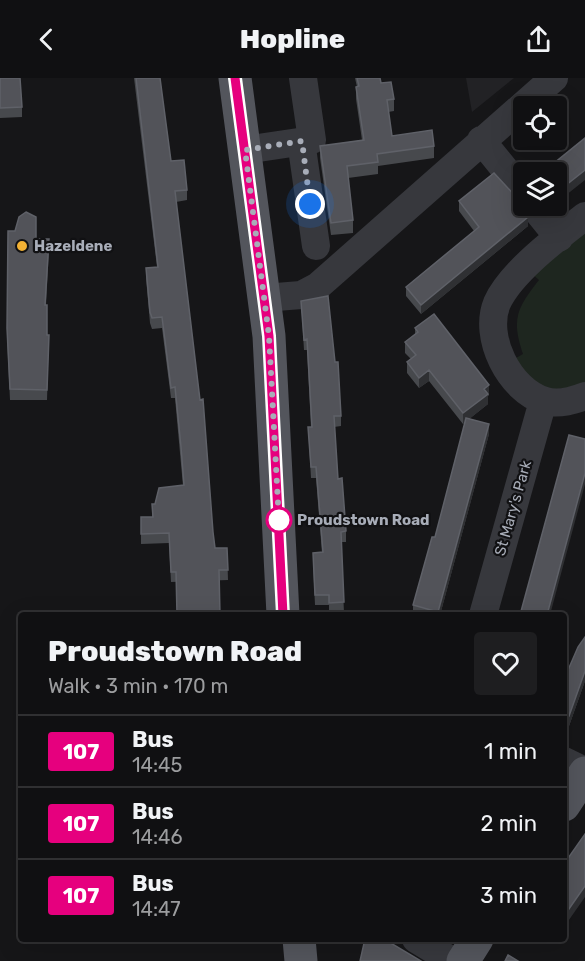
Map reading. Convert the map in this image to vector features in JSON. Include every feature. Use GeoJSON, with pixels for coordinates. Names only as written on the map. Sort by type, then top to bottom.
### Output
{"type":"FeatureCollection","features":[{"type":"Feature","properties":{"kind":"main road"},"geometry":{"type":"LineString","coordinates":[[235,78],[269,336],[284,612]]}},
{"type":"Feature","properties":{"kind":"main road"},"geometry":{"type":"LineString","coordinates":[[567,800],[585,772]]}},
{"type":"Feature","properties":{"kind":"main road"},"geometry":{"type":"LineString","coordinates":[[300,942],[301,961]]}},
{"type":"Feature","properties":{"kind":"main road"},"geometry":{"type":"LineString","coordinates":[[462,961],[475,942]]}},
{"type":"Feature","properties":{"kind":"street"},"geometry":{"type":"LineString","coordinates":[[245,150],[312,140],[303,78]]}},
{"type":"Feature","properties":{"kind":"street"},"geometry":{"type":"LineString","coordinates":[[264,298],[301,295],[318,286],[554,78]]}},
{"type":"Feature","properties":{"kind":"street"},"geometry":{"type":"LineString","coordinates":[[481,140],[513,179]]}},
{"type":"Feature","properties":{"kind":"street"},"geometry":{"type":"LineString","coordinates":[[302,141],[316,246]]}},
{"type":"Feature","properties":{"kind":"street"},"geometry":{"type":"LineString","coordinates":[[541,216],[559,238]]}},
{"type":"Feature","properties":{"kind":"street"},"geometry":{"type":"LineString","coordinates":[[585,216],[505,288],[496,306],[494,319],[494,340],[509,373],[521,386],[543,401],[558,403],[585,396]]}},
{"type":"Feature","properties":{"kind":"street","name":"St Mary's Park"},"geometry":{"type":"LineString","coordinates":[[484,612],[543,401]]}},
{"type":"Feature","properties":{"kind":"street"},"geometry":{"type":"LineString","coordinates":[[567,763],[585,772]]}},
{"type":"Feature","properties":{"kind":"street"},"geometry":{"type":"LineString","coordinates":[[421,942],[452,961]]}},
{"type":"Feature","properties":{"kind":"shaded area"},"geometry":{"type":"Polygon","coordinates":[[[466,78],[514,78],[472,112],[466,78]]]}},
{"type":"Feature","properties":{"kind":"shaded area"},"geometry":{"type":"Polygon","coordinates":[[[585,226],[585,386],[546,390],[509,362],[523,354],[517,332],[518,314],[539,280],[529,271],[585,226]]]}},
{"type":"Feature","properties":{"kind":"building"},"geometry":{"type":"Polygon","coordinates":[[[0,78],[20,78],[22,107],[0,108],[0,78]]]}},
{"type":"Feature","properties":{"kind":"building"},"geometry":{"type":"Polygon","coordinates":[[[136,78],[160,78],[171,161],[184,160],[187,190],[175,191],[200,400],[203,399],[215,548],[227,548],[228,570],[219,570],[220,612],[177,612],[176,572],[171,572],[169,533],[141,534],[141,517],[153,517],[152,504],[155,504],[159,488],[184,485],[175,387],[171,388],[162,317],[152,318],[150,312],[146,268],[158,267],[136,78]]]}},
{"type":"Feature","properties":{"kind":"building"},"geometry":{"type":"Polygon","coordinates":[[[357,78],[380,78],[381,83],[391,82],[394,99],[387,100],[392,136],[432,130],[434,146],[377,154],[378,162],[347,166],[353,220],[331,223],[320,146],[364,140],[356,87],[359,86],[357,78]]]}},
{"type":"Feature","properties":{"kind":"building"},"geometry":{"type":"Polygon","coordinates":[[[585,138],[585,170],[567,184],[567,162],[555,162],[585,138]]]}},
{"type":"Feature","properties":{"kind":"building"},"geometry":{"type":"Polygon","coordinates":[[[494,173],[513,194],[513,216],[528,217],[421,305],[406,287],[479,227],[459,201],[494,173]]]}},
{"type":"Feature","properties":{"kind":"building"},"geometry":{"type":"Polygon","coordinates":[[[26,212],[36,217],[36,239],[49,239],[45,305],[47,305],[47,335],[49,335],[47,390],[10,389],[7,328],[8,231],[15,231],[19,217],[26,212]]]}},
{"type":"Feature","properties":{"kind":"building"},"geometry":{"type":"Polygon","coordinates":[[[328,296],[335,362],[338,362],[341,416],[334,416],[338,479],[342,478],[346,531],[341,532],[344,602],[329,603],[329,595],[315,595],[313,553],[323,552],[316,467],[311,467],[308,427],[312,427],[307,339],[304,340],[301,301],[328,296]]]}},
{"type":"Feature","properties":{"kind":"building"},"geometry":{"type":"Polygon","coordinates":[[[434,314],[489,385],[484,389],[488,394],[463,413],[429,370],[419,378],[407,362],[416,355],[405,342],[418,332],[415,328],[434,314]]]}},
{"type":"Feature","properties":{"kind":"building"},"geometry":{"type":"Polygon","coordinates":[[[466,418],[489,424],[438,612],[413,605],[432,537],[435,537],[466,418]]]}},
{"type":"Feature","properties":{"kind":"building"},"geometry":{"type":"Polygon","coordinates":[[[569,435],[585,439],[585,473],[548,612],[521,612],[569,435]]]}},
{"type":"Feature","properties":{"kind":"building"},"geometry":{"type":"Polygon","coordinates":[[[585,637],[585,671],[569,716],[567,715],[567,672],[585,637]]]}},
{"type":"Feature","properties":{"kind":"building"},"geometry":{"type":"Polygon","coordinates":[[[585,834],[585,886],[567,912],[567,860],[585,834]]]}},
{"type":"Feature","properties":{"kind":"building"},"geometry":{"type":"Polygon","coordinates":[[[364,942],[389,942],[421,961],[360,961],[364,942]]]}},
{"type":"Feature","properties":{"kind":"building"},"geometry":{"type":"Polygon","coordinates":[[[508,955],[518,961],[505,961],[508,955]]]}},
{"type":"Feature","properties":{"kind":"bus line","name":"107"},"geometry":{"type":"LineString","coordinates":[[235,78],[269,336],[283,612]]}},
{"type":"Feature","properties":{"kind":"place","name":"Hazeldene"},"geometry":{"type":"Point","coordinates":[22,246]}},
{"type":"Feature","properties":{"kind":"place","name":"Proudstown Road"},"geometry":{"type":"Point","coordinates":[279,520]}},
{"type":"Feature","properties":{"kind":"route"},"geometry":{"type":"LineString","coordinates":[[279,520],[279,522],[269,336],[245,150],[302,141],[310,204]]}}]}
